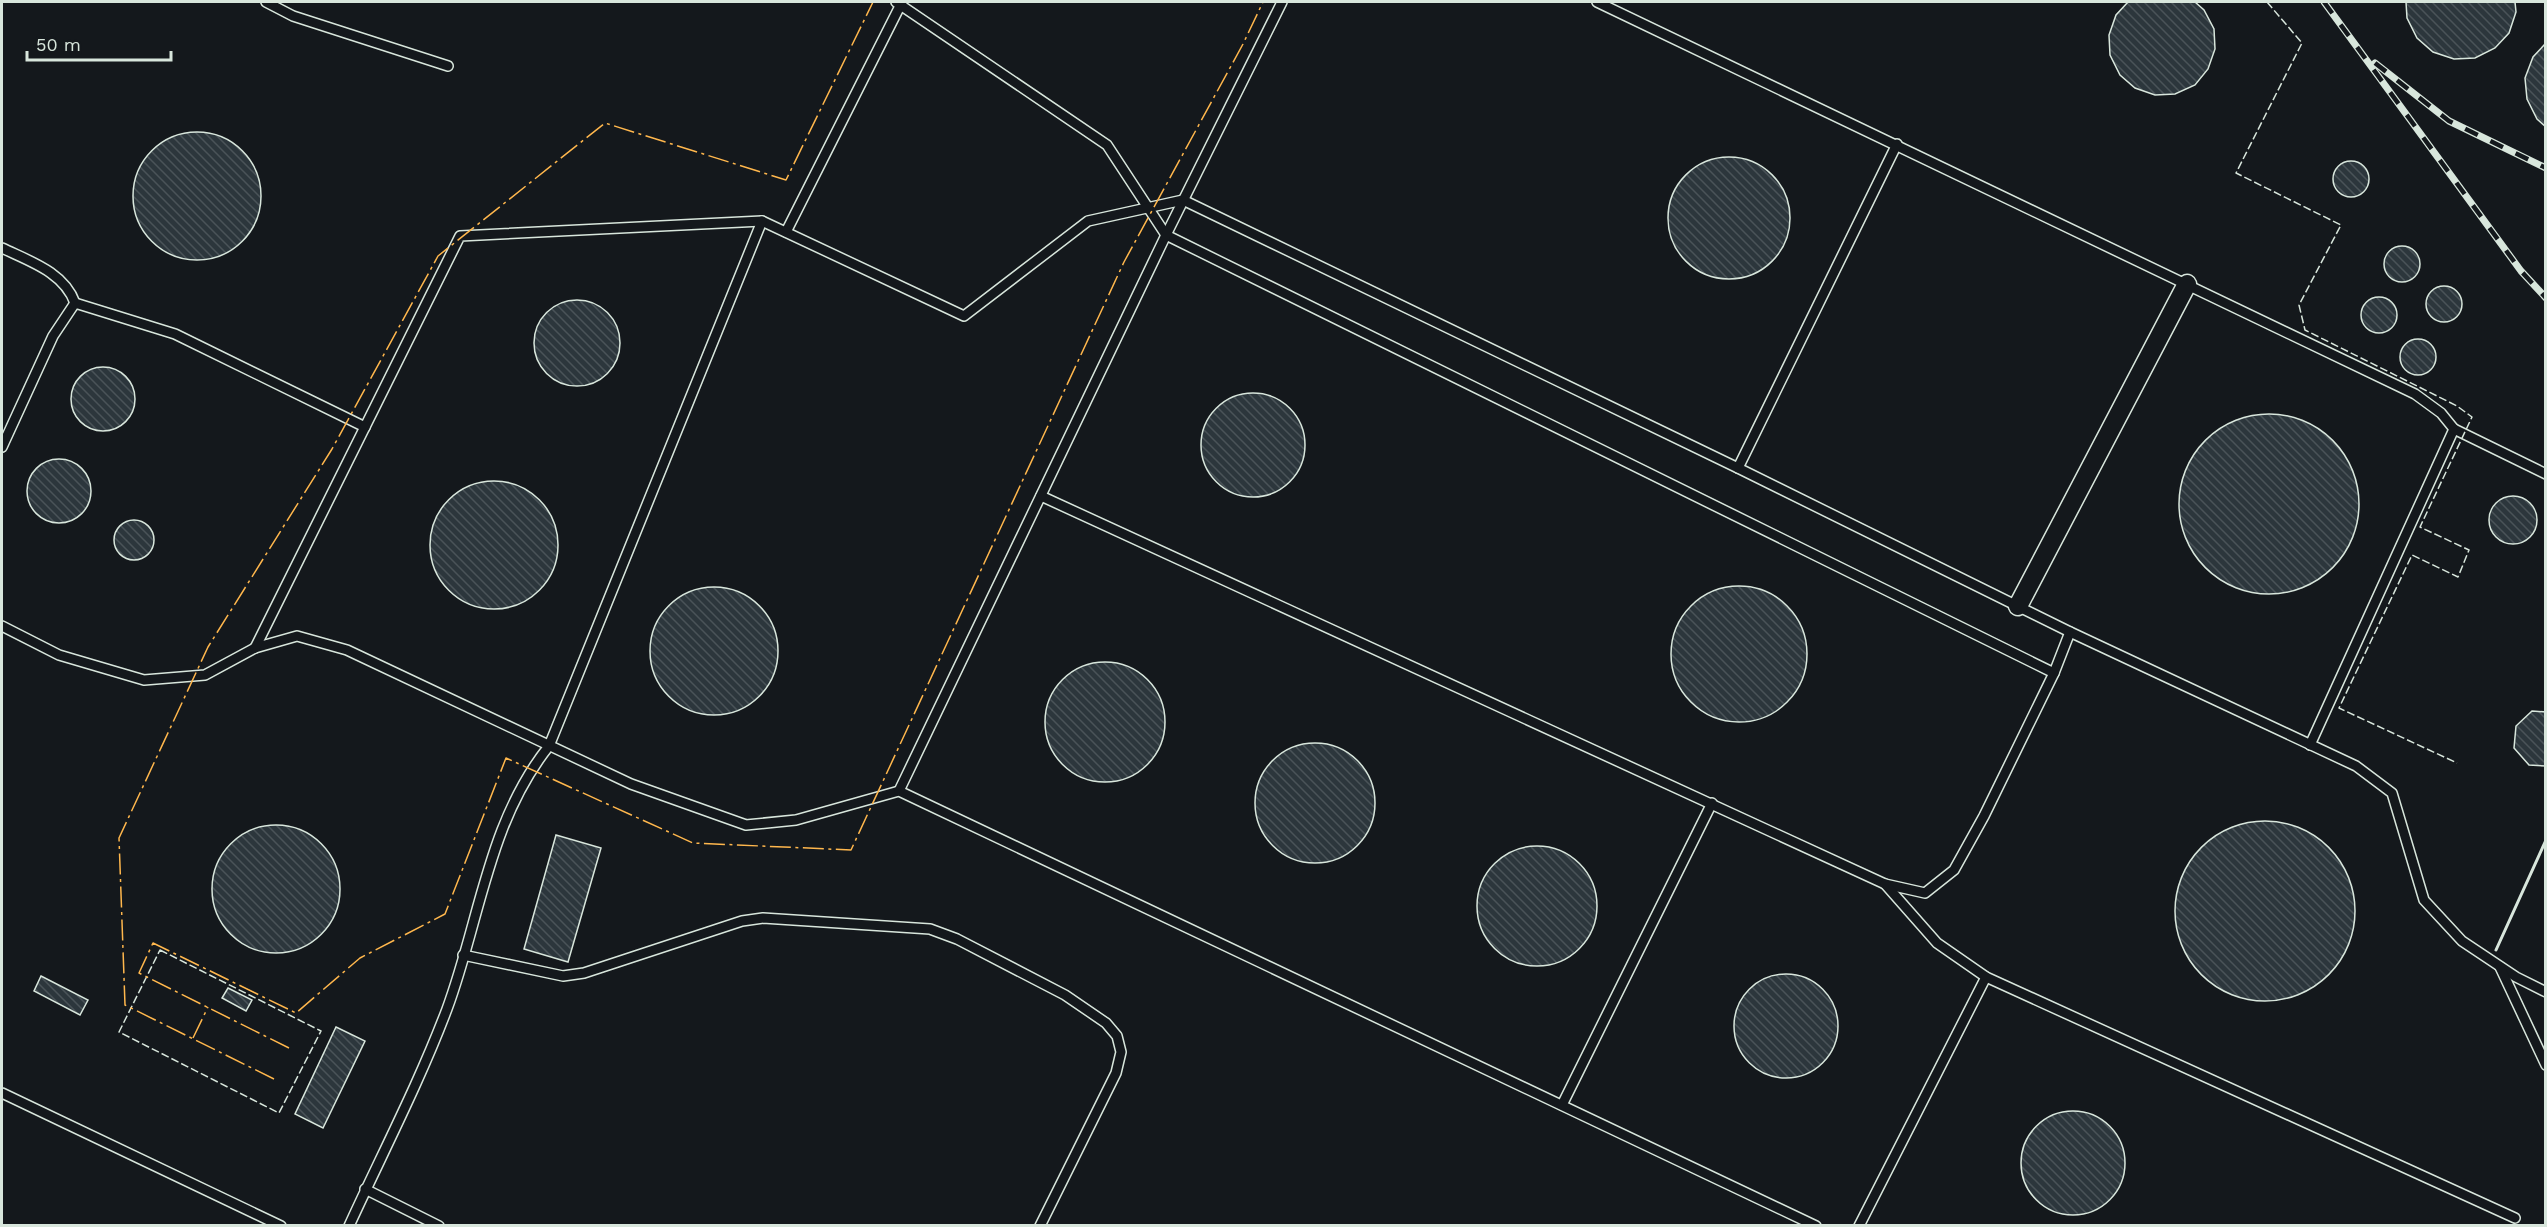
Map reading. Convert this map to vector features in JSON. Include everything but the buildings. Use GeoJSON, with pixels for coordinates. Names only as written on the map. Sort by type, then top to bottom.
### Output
{"type":"FeatureCollection","features":[{"type":"Feature","properties":{"kind":"street"},"geometry":{"type":"LineString","coordinates":[[2018,606],[2187,284]]}},
{"type":"Feature","properties":{"kind":"lane"},"geometry":{"type":"LineString","coordinates":[[266,2],[293,16],[448,66]]}},
{"type":"Feature","properties":{"kind":"lane"},"geometry":{"type":"LineString","coordinates":[[899,791],[1166,235],[1282,2]]}},
{"type":"Feature","properties":{"kind":"lane"},"geometry":{"type":"LineString","coordinates":[[1597,2],[2415,394],[2441,413],[2454,429],[2546,474]]}},
{"type":"Feature","properties":{"kind":"lane"},"geometry":{"type":"LineString","coordinates":[[786,232],[900,3],[1107,146],[1166,235],[2054,673]]}},
{"type":"Feature","properties":{"kind":"lane"},"geometry":{"type":"LineString","coordinates":[[1738,468],[1897,144]]}},
{"type":"Feature","properties":{"kind":"lane"},"geometry":{"type":"LineString","coordinates":[[255,648],[460,236],[762,221],[964,316],[1088,221],[1183,200],[1738,468],[2070,632],[2356,766],[2392,794],[2424,900],[2462,941],[2546,992]]}},
{"type":"Feature","properties":{"kind":"lane"},"geometry":{"type":"LineString","coordinates":[[349,1226],[427,1058],[448,1006],[505,819],[533,766],[549,746],[762,221]]}},
{"type":"Feature","properties":{"kind":"lane"},"geometry":{"type":"LineString","coordinates":[[2,248],[60,279],[70,289],[75,303]]}},
{"type":"Feature","properties":{"kind":"lane"},"geometry":{"type":"LineString","coordinates":[[75,303],[175,334],[365,427]]}},
{"type":"Feature","properties":{"kind":"lane"},"geometry":{"type":"LineString","coordinates":[[2,447],[53,336],[75,303]]}},
{"type":"Feature","properties":{"kind":"lane"},"geometry":{"type":"LineString","coordinates":[[2310,745],[2454,429]]}},
{"type":"Feature","properties":{"kind":"lane"},"geometry":{"type":"LineString","coordinates":[[1041,496],[1885,884],[1925,893],[1954,870],[1984,816],[2054,673],[2070,632]]}},
{"type":"Feature","properties":{"kind":"lane"},"geometry":{"type":"LineString","coordinates":[[2,626],[59,655],[144,680],[205,675],[255,648],[297,636],[347,650],[631,784],[746,825],[796,820],[899,791],[1816,1226]]}},
{"type":"Feature","properties":{"kind":"lane"},"geometry":{"type":"LineString","coordinates":[[1562,1105],[1712,803]]}},
{"type":"Feature","properties":{"kind":"lane"},"geometry":{"type":"LineString","coordinates":[[1885,884],[1937,943],[1986,977],[2515,1218]]}},
{"type":"Feature","properties":{"kind":"lane"},"geometry":{"type":"LineString","coordinates":[[463,955],[530,970],[563,976],[573,975],[742,921],[763,918],[930,929],[957,939],[1065,995],[1106,1023],[1117,1036],[1121,1052],[1116,1073],[1040,1226]]}},
{"type":"Feature","properties":{"kind":"lane"},"geometry":{"type":"LineString","coordinates":[[2499,965],[2546,1065]]}},
{"type":"Feature","properties":{"kind":"lane"},"geometry":{"type":"LineString","coordinates":[[1859,1226],[1986,977]]}},
{"type":"Feature","properties":{"kind":"lane"},"geometry":{"type":"LineString","coordinates":[[2,1093],[281,1226]]}},
{"type":"Feature","properties":{"kind":"lane"},"geometry":{"type":"LineString","coordinates":[[365,1189],[440,1226]]}},
{"type":"Feature","properties":{"kind":"railway"},"geometry":{"type":"LineString","coordinates":[[2324,2],[2521,271],[2546,298]]}},
{"type":"Feature","properties":{"kind":"railway"},"geometry":{"type":"LineString","coordinates":[[2375,63],[2449,121],[2546,168]]}},
{"type":"Feature","properties":{"kind":"fence"},"geometry":{"type":"LineString","coordinates":[[2267,2],[2302,43],[2236,173],[2341,225],[2299,305],[2305,330],[2457,406],[2472,417],[2420,527],[2469,550],[2458,577],[2412,555],[2339,708],[2457,763]]}},
{"type":"Feature","properties":{"kind":"fence"},"geometry":{"type":"LineString","coordinates":[[160,950],[321,1031],[279,1113],[119,1032],[160,950]]}},
{"type":"Feature","properties":{"kind":"wall"},"geometry":{"type":"LineString","coordinates":[[2496,950],[2546,840]]}},
{"type":"Feature","properties":{"kind":"power"},"geometry":{"type":"LineString","coordinates":[[274,1079],[125,1005],[119,838],[208,647],[332,449],[438,256],[605,123],[786,180],[873,2]]}},
{"type":"Feature","properties":{"kind":"power"},"geometry":{"type":"LineString","coordinates":[[289,1048],[139,973],[153,943],[296,1013],[360,958],[445,914],[506,758],[693,843],[851,850],[1124,262],[1243,44],[1263,2]]}},
{"type":"Feature","properties":{"kind":"power"},"geometry":{"type":"LineString","coordinates":[[193,1038],[208,1007]]}}]}
